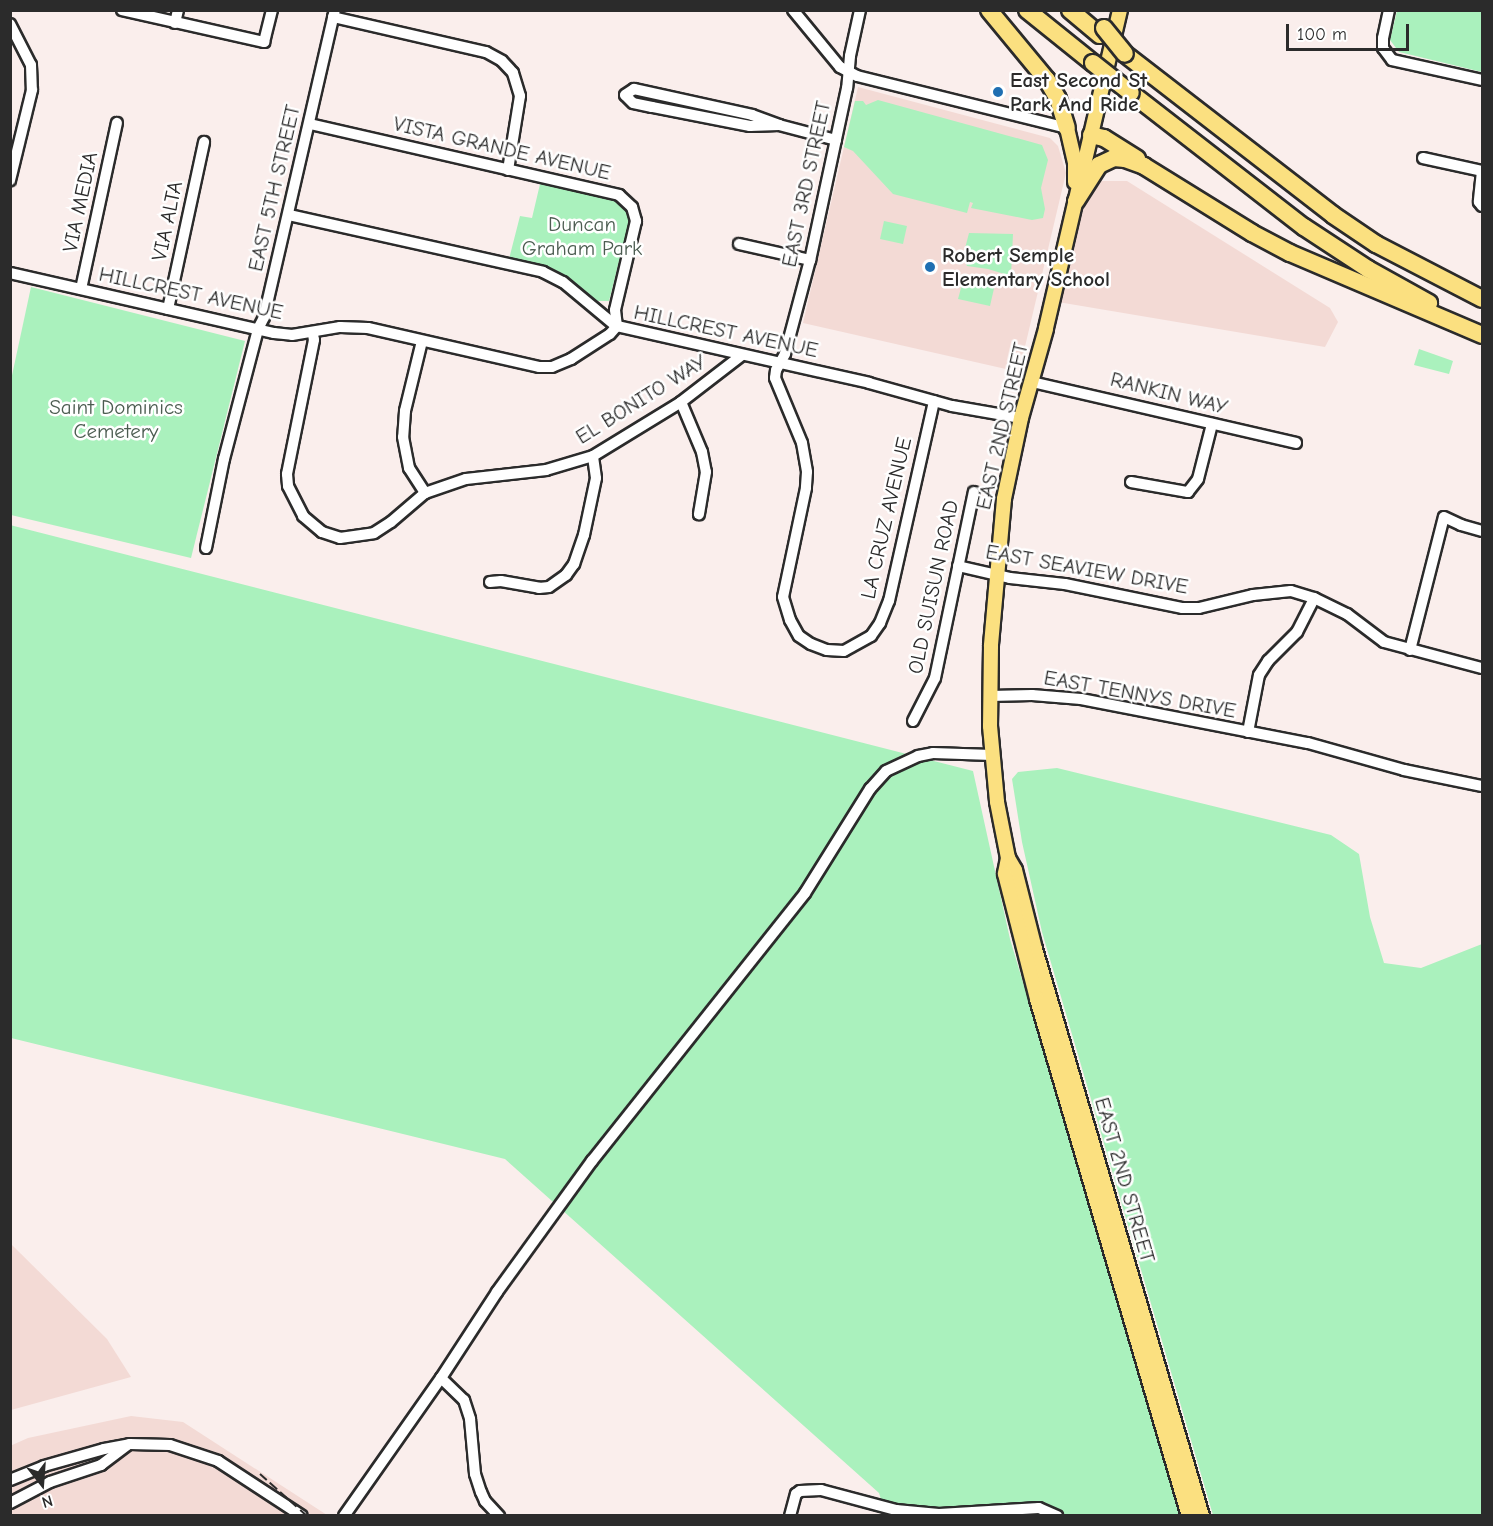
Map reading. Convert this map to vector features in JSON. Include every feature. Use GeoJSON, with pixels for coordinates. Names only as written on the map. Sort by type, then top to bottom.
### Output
{"type":"FeatureCollection","features":[{"type":"Feature","properties":{"kind":"highway"},"geometry":{"type":"LineString","coordinates":[[989,10],[1047,80],[1058,99],[1067,128]]}},
{"type":"Feature","properties":{"kind":"highway"},"geometry":{"type":"LineString","coordinates":[[1027,10],[1262,196],[1336,249],[1406,291],[1482,327]]}},
{"type":"Feature","properties":{"kind":"highway"},"geometry":{"type":"LineString","coordinates":[[1070,10],[1102,32]]}},
{"type":"Feature","properties":{"kind":"highway"},"geometry":{"type":"LineString","coordinates":[[1085,10],[1102,32],[1125,54],[1333,216],[1376,244],[1482,298]]}},
{"type":"Feature","properties":{"kind":"highway"},"geometry":{"type":"LineString","coordinates":[[1091,135],[1104,138],[1137,159],[1143,166]]}},
{"type":"Feature","properties":{"kind":"highway"},"geometry":{"type":"LineString","coordinates":[[1076,201],[1091,174],[1104,161],[1125,159],[1143,166],[1252,233],[1290,253],[1482,335]]}},
{"type":"Feature","properties":{"kind":"main road","name":"EAST 2ND STREET"},"geometry":{"type":"LineString","coordinates":[[1120,10],[1076,201],[1032,382],[1021,418],[1004,499],[996,574],[990,696],[992,754],[997,802],[1008,858],[1005,874],[1034,987],[1189,1515]]}},
{"type":"Feature","properties":{"kind":"main road"},"geometry":{"type":"LineString","coordinates":[[1076,201],[1075,163],[1067,128],[1091,135]]}},
{"type":"Feature","properties":{"kind":"main road","name":"EAST 2ND STREET"},"geometry":{"type":"LineString","coordinates":[[1008,858],[1016,870],[1038,959],[1202,1515]]}},
{"type":"Feature","properties":{"kind":"street"},"geometry":{"type":"LineString","coordinates":[[122,10],[264,42],[272,10]]}},
{"type":"Feature","properties":{"kind":"street"},"geometry":{"type":"LineString","coordinates":[[175,23],[178,10]]}},
{"type":"Feature","properties":{"kind":"street"},"geometry":{"type":"LineString","coordinates":[[793,10],[840,66],[857,76],[1067,128]]}},
{"type":"Feature","properties":{"kind":"street","name":"EAST 3RD STREET"},"geometry":{"type":"LineString","coordinates":[[780,363],[785,354],[810,260],[847,88],[848,71],[860,10]]}},
{"type":"Feature","properties":{"kind":"street"},"geometry":{"type":"LineString","coordinates":[[1389,10],[1383,48],[1392,60],[1482,80]]}},
{"type":"Feature","properties":{"kind":"street"},"geometry":{"type":"LineString","coordinates":[[334,14],[486,52],[502,62],[513,73],[520,96],[508,170]]}},
{"type":"Feature","properties":{"kind":"street","name":"EAST 5TH STREET"},"geometry":{"type":"LineString","coordinates":[[206,548],[226,451],[258,329],[264,317],[334,14]]}},
{"type":"Feature","properties":{"kind":"street"},"geometry":{"type":"LineString","coordinates":[[10,24],[31,65],[32,90],[13,160],[10,180]]}},
{"type":"Feature","properties":{"kind":"street"},"geometry":{"type":"LineString","coordinates":[[779,126],[750,126],[633,103],[625,95],[634,89],[752,115],[779,126],[836,140]]}},
{"type":"Feature","properties":{"kind":"street","name":"VIA MEDIA"},"geometry":{"type":"LineString","coordinates":[[81,289],[117,123]]}},
{"type":"Feature","properties":{"kind":"street","name":"VISTA GRANDE AVENUE"},"geometry":{"type":"LineString","coordinates":[[310,124],[619,195],[632,207],[636,221],[615,310],[617,326]]}},
{"type":"Feature","properties":{"kind":"street","name":"VIA ALTA"},"geometry":{"type":"LineString","coordinates":[[168,309],[204,142]]}},
{"type":"Feature","properties":{"kind":"street"},"geometry":{"type":"LineString","coordinates":[[1423,158],[1482,171],[1479,202],[1482,206]]}},
{"type":"Feature","properties":{"kind":"street"},"geometry":{"type":"LineString","coordinates":[[289,215],[543,272],[563,282],[617,326]]}},
{"type":"Feature","properties":{"kind":"street"},"geometry":{"type":"LineString","coordinates":[[739,244],[810,260]]}},
{"type":"Feature","properties":{"kind":"street","name":"HILLCREST AVENUE"},"geometry":{"type":"LineString","coordinates":[[10,273],[258,329],[292,335],[313,334],[340,327],[357,327],[521,365],[552,366],[571,359],[610,334],[617,326],[869,383],[934,401],[1021,418]]}},
{"type":"Feature","properties":{"kind":"street","name":"EL BONITO WAY"},"geometry":{"type":"LineString","coordinates":[[313,334],[315,340],[287,474],[288,486],[303,516],[322,532],[340,538],[374,533],[391,522],[425,493],[466,479],[546,470],[593,456],[681,402],[742,355]]}},
{"type":"Feature","properties":{"kind":"street"},"geometry":{"type":"LineString","coordinates":[[422,341],[405,411],[403,436],[409,468],[425,493]]}},
{"type":"Feature","properties":{"kind":"street","name":"LA CRUZ AVENUE"},"geometry":{"type":"LineString","coordinates":[[780,363],[776,370],[776,383],[802,443],[807,472],[806,488],[783,597],[790,620],[800,636],[827,650],[844,651],[859,645],[871,636],[880,623],[889,601],[934,401]]}},
{"type":"Feature","properties":{"kind":"street","name":"RANKIN WAY"},"geometry":{"type":"LineString","coordinates":[[1032,382],[1296,442]]}},
{"type":"Feature","properties":{"kind":"street"},"geometry":{"type":"LineString","coordinates":[[681,402],[702,452],[706,472],[699,514]]}},
{"type":"Feature","properties":{"kind":"street"},"geometry":{"type":"LineString","coordinates":[[1131,482],[1188,492],[1198,479],[1212,424]]}},
{"type":"Feature","properties":{"kind":"street"},"geometry":{"type":"LineString","coordinates":[[490,582],[501,581],[539,588],[549,587],[566,575],[574,564],[584,535],[596,478],[593,456]]}},
{"type":"Feature","properties":{"kind":"street","name":"OLD SUISUN ROAD"},"geometry":{"type":"LineString","coordinates":[[913,722],[934,678],[974,492]]}},
{"type":"Feature","properties":{"kind":"street"},"geometry":{"type":"LineString","coordinates":[[1410,650],[1444,517],[1482,531]]}},
{"type":"Feature","properties":{"kind":"street","name":"EAST SEAVIEW DRIVE"},"geometry":{"type":"LineString","coordinates":[[958,566],[1107,591],[1182,608],[1199,608],[1253,595],[1291,591],[1314,598],[1347,614],[1384,642],[1482,668]]}},
{"type":"Feature","properties":{"kind":"street"},"geometry":{"type":"LineString","coordinates":[[1248,732],[1259,675],[1268,661],[1297,632],[1314,598]]}},
{"type":"Feature","properties":{"kind":"street","name":"EAST TENNYS DRIVE"},"geometry":{"type":"LineString","coordinates":[[990,696],[1032,695],[1081,699],[1308,743],[1404,770],[1482,786]]}},
{"type":"Feature","properties":{"kind":"street"},"geometry":{"type":"LineString","coordinates":[[344,1515],[441,1378],[497,1293],[603,1146],[806,893],[858,808],[878,780],[901,762],[918,756],[933,753],[992,754]]}},
{"type":"Feature","properties":{"kind":"street"},"geometry":{"type":"LineString","coordinates":[[441,1378],[464,1400],[470,1419],[475,1474],[485,1501],[499,1515]]}},
{"type":"Feature","properties":{"kind":"street"},"geometry":{"type":"LineString","coordinates":[[10,1480],[44,1466],[130,1444],[170,1445],[210,1457],[302,1515]]}},
{"type":"Feature","properties":{"kind":"street"},"geometry":{"type":"LineString","coordinates":[[10,1503],[50,1482],[101,1465],[130,1444]]}},
{"type":"Feature","properties":{"kind":"street"},"geometry":{"type":"LineString","coordinates":[[790,1515],[796,1494],[800,1491],[821,1490],[896,1510],[939,1514],[1039,1508],[1057,1515]]}},
{"type":"Feature","properties":{"kind":"shaded area","name":"Robert Semple Elementary School"},"geometry":{"type":"Polygon","coordinates":[[[858,87],[1050,138],[1058,146],[1066,173],[1019,372],[803,323],[858,87]]]}},
{"type":"Feature","properties":{"kind":"shaded area"},"geometry":{"type":"Polygon","coordinates":[[[1102,181],[1127,181],[1330,308],[1338,322],[1325,347],[1058,302],[1090,185],[1102,181]]]}},
{"type":"Feature","properties":{"kind":"shaded area"},"geometry":{"type":"Polygon","coordinates":[[[11,1244],[107,1339],[131,1377],[11,1410],[11,1244]]]}},
{"type":"Feature","properties":{"kind":"shaded area"},"geometry":{"type":"Polygon","coordinates":[[[131,1416],[183,1422],[327,1515],[11,1515],[10,1446],[28,1438],[131,1416]]]}},
{"type":"Feature","properties":{"kind":"green space"},"geometry":{"type":"Polygon","coordinates":[[[1397,11],[1482,11],[1482,72],[1399,52],[1390,40],[1397,11]]]}},
{"type":"Feature","properties":{"kind":"green space"},"geometry":{"type":"Polygon","coordinates":[[[878,100],[1042,145],[1048,160],[1041,188],[1045,209],[1043,218],[1032,220],[971,208],[973,203],[970,202],[967,213],[893,194],[853,151],[844,147],[855,101],[863,101],[866,105],[878,100]]]}},
{"type":"Feature","properties":{"kind":"green space","name":"Duncan Graham Park"},"geometry":{"type":"Polygon","coordinates":[[[540,184],[616,200],[626,209],[629,222],[609,301],[597,301],[559,272],[509,259],[520,216],[532,218],[540,184]]]}},
{"type":"Feature","properties":{"kind":"green space"},"geometry":{"type":"Polygon","coordinates":[[[884,221],[907,226],[903,244],[880,239],[884,221]]]}},
{"type":"Feature","properties":{"kind":"green space"},"geometry":{"type":"Polygon","coordinates":[[[969,233],[1013,234],[1011,276],[967,266],[963,256],[969,233]]]}},
{"type":"Feature","properties":{"kind":"green space"},"geometry":{"type":"Polygon","coordinates":[[[964,277],[995,284],[990,306],[958,299],[964,277]]]}},
{"type":"Feature","properties":{"kind":"green space","name":"Saint Dominics Cemetery"},"geometry":{"type":"Polygon","coordinates":[[[31,287],[245,341],[191,558],[11,515],[11,380],[31,287]]]}},
{"type":"Feature","properties":{"kind":"green space"},"geometry":{"type":"Polygon","coordinates":[[[1419,349],[1453,361],[1449,374],[1414,365],[1419,349]]]}},
{"type":"Feature","properties":{"kind":"green space"},"geometry":{"type":"Polygon","coordinates":[[[10,525],[973,771],[1010,939],[1182,1515],[886,1515],[879,1493],[505,1159],[11,1038],[10,525]]]}},
{"type":"Feature","properties":{"kind":"green space"},"geometry":{"type":"Polygon","coordinates":[[[1057,768],[1331,835],[1359,854],[1370,917],[1384,963],[1421,968],[1482,944],[1482,1515],[1213,1515],[1042,932],[1022,842],[1012,779],[1018,772],[1057,768]]]}},
{"type":"Feature","properties":{"kind":"railway"},"geometry":{"type":"LineString","coordinates":[[260,1474],[307,1516]]}},
{"type":"Feature","properties":{"kind":"place","name":"East Second St Park And Ride"},"geometry":{"type":"Point","coordinates":[998,92]}},
{"type":"Feature","properties":{"kind":"place","name":"Robert Semple Elementary School"},"geometry":{"type":"Point","coordinates":[930,267]}}]}
